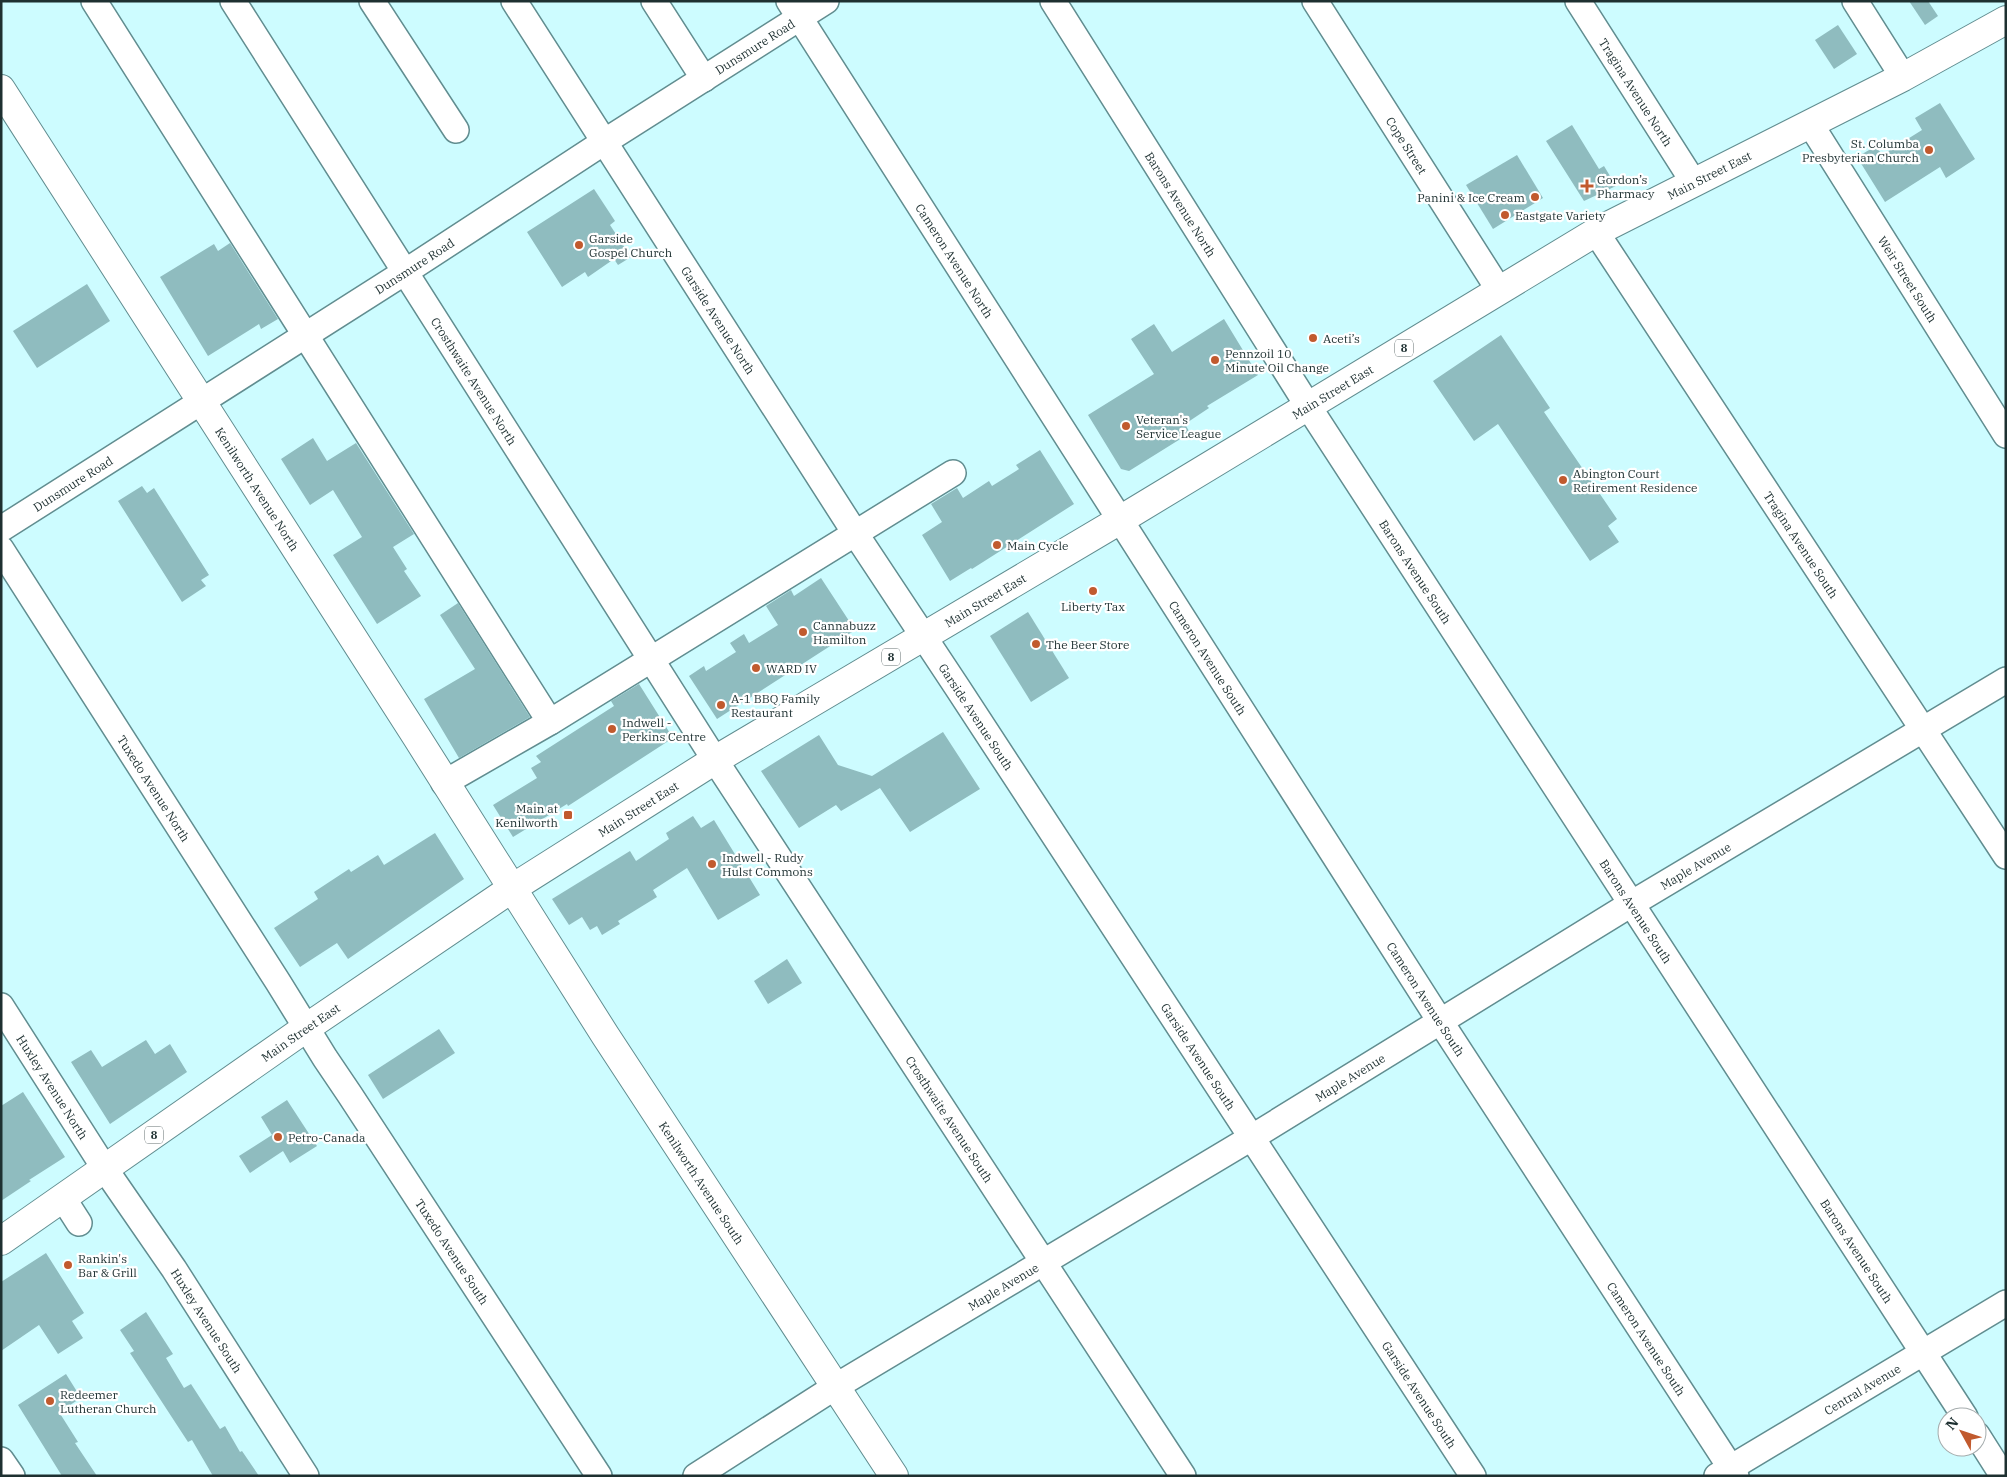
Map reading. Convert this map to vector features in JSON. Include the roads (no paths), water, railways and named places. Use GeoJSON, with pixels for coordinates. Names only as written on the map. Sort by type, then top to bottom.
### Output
{"type":"FeatureCollection","features":[{"type":"Feature","properties":{"kind":"main road","name":"Main Street East"},"geometry":{"type":"LineString","coordinates":[[1,1241],[306,1028],[511,889],[715,760],[1120,520],[1596,232],[1903,78],[2006,20]]}},
{"type":"Feature","properties":{"kind":"main road","name":"Kenilworth Avenue North"},"geometry":{"type":"LineString","coordinates":[[1,89],[416,736],[511,889]]}},
{"type":"Feature","properties":{"kind":"main road","name":"Kenilworth Avenue South"},"geometry":{"type":"LineString","coordinates":[[511,889],[894,1476]]}},
{"type":"Feature","properties":{"kind":"street"},"geometry":{"type":"LineString","coordinates":[[94,1],[304,336],[550,722]]}},
{"type":"Feature","properties":{"kind":"street","name":"Crosthwaite Avenue North"},"geometry":{"type":"LineString","coordinates":[[233,1],[715,760]]}},
{"type":"Feature","properties":{"kind":"street"},"geometry":{"type":"LineString","coordinates":[[372,1],[456,130]]}},
{"type":"Feature","properties":{"kind":"street","name":"Garside Avenue North"},"geometry":{"type":"LineString","coordinates":[[514,1],[854,533],[924,637]]}},
{"type":"Feature","properties":{"kind":"street"},"geometry":{"type":"LineString","coordinates":[[654,1],[704,80]]}},
{"type":"Feature","properties":{"kind":"street","name":"Dunsmure Road"},"geometry":{"type":"LineString","coordinates":[[1,529],[405,272],[604,142],[704,80],[794,9],[826,1]]}},
{"type":"Feature","properties":{"kind":"street","name":"Barons Avenue North"},"geometry":{"type":"LineString","coordinates":[[1053,1],[1308,406]]}},
{"type":"Feature","properties":{"kind":"street","name":"Cope Street"},"geometry":{"type":"LineString","coordinates":[[1315,1],[1499,290]]}},
{"type":"Feature","properties":{"kind":"street","name":"Tragina Avenue North"},"geometry":{"type":"LineString","coordinates":[[1578,1],[1694,183]]}},
{"type":"Feature","properties":{"kind":"street"},"geometry":{"type":"LineString","coordinates":[[1854,1],[1903,78]]}},
{"type":"Feature","properties":{"kind":"street","name":"Cameron Avenue North"},"geometry":{"type":"LineString","coordinates":[[794,9],[1120,520]]}},
{"type":"Feature","properties":{"kind":"street","name":"Weir Street South"},"geometry":{"type":"LineString","coordinates":[[1811,125],[2006,435]]}},
{"type":"Feature","properties":{"kind":"street","name":"Tragina Avenue South"},"geometry":{"type":"LineString","coordinates":[[1596,232],[2006,856]]}},
{"type":"Feature","properties":{"kind":"street","name":"Barons Avenue South"},"geometry":{"type":"LineString","coordinates":[[1308,406],[1959,1407]]}},
{"type":"Feature","properties":{"kind":"street"},"geometry":{"type":"LineString","coordinates":[[444,783],[550,722],[953,473]]}},
{"type":"Feature","properties":{"kind":"street","name":"Cameron Avenue South"},"geometry":{"type":"LineString","coordinates":[[1120,520],[1728,1473]]}},
{"type":"Feature","properties":{"kind":"street","name":"Tuxedo Avenue North"},"geometry":{"type":"LineString","coordinates":[[1,549],[306,1028]]}},
{"type":"Feature","properties":{"kind":"street","name":"Garside Avenue South"},"geometry":{"type":"LineString","coordinates":[[924,637],[1473,1476]]}},
{"type":"Feature","properties":{"kind":"street","name":"Maple Avenue"},"geometry":{"type":"LineString","coordinates":[[696,1476],[835,1387],[1251,1138],[1631,904],[2006,680]]}},
{"type":"Feature","properties":{"kind":"street","name":"Crosthwaite Avenue South"},"geometry":{"type":"LineString","coordinates":[[715,760],[1183,1476]]}},
{"type":"Feature","properties":{"kind":"street","name":"Huxley Avenue North"},"geometry":{"type":"LineString","coordinates":[[1,1006],[105,1169]]}},
{"type":"Feature","properties":{"kind":"street","name":"Tuxedo Avenue South"},"geometry":{"type":"LineString","coordinates":[[306,1028],[599,1476]]}},
{"type":"Feature","properties":{"kind":"street","name":"Huxley Avenue South"},"geometry":{"type":"LineString","coordinates":[[105,1169],[165,1275],[306,1476]]}},
{"type":"Feature","properties":{"kind":"street"},"geometry":{"type":"LineString","coordinates":[[62,1198],[79,1223]]}},
{"type":"Feature","properties":{"kind":"street","name":"Central Avenue"},"geometry":{"type":"LineString","coordinates":[[1728,1473],[2006,1303]]}},
{"type":"Feature","properties":{"kind":"street"},"geometry":{"type":"LineString","coordinates":[[1987,1451],[2003,1476]]}},
{"type":"Feature","properties":{"kind":"street"},"geometry":{"type":"LineString","coordinates":[[1,1460],[12,1476]]}},
{"type":"Feature","properties":{"kind":"place","name":"St. Columba Presbyterian Church"},"geometry":{"type":"Point","coordinates":[1929,150]}},
{"type":"Feature","properties":{"kind":"place","name":"Gordon’s Pharmacy"},"geometry":{"type":"Point","coordinates":[1587,186]}},
{"type":"Feature","properties":{"kind":"place","name":"Panini & Ice Cream"},"geometry":{"type":"Point","coordinates":[1535,197]}},
{"type":"Feature","properties":{"kind":"place","name":"Eastgate Variety"},"geometry":{"type":"Point","coordinates":[1505,215]}},
{"type":"Feature","properties":{"kind":"place","name":"Garside Gospel Church"},"geometry":{"type":"Point","coordinates":[579,245]}},
{"type":"Feature","properties":{"kind":"place","name":"Aceti’s"},"geometry":{"type":"Point","coordinates":[1313,338]}},
{"type":"Feature","properties":{"kind":"place","name":"Pennzoil 10 Minute Oil Change"},"geometry":{"type":"Point","coordinates":[1215,360]}},
{"type":"Feature","properties":{"kind":"place","name":"Veteran's Service League"},"geometry":{"type":"Point","coordinates":[1126,426]}},
{"type":"Feature","properties":{"kind":"place","name":"Abington Court Retirement Residence"},"geometry":{"type":"Point","coordinates":[1563,480]}},
{"type":"Feature","properties":{"kind":"place","name":"Main Cycle"},"geometry":{"type":"Point","coordinates":[997,545]}},
{"type":"Feature","properties":{"kind":"place","name":"Liberty Tax"},"geometry":{"type":"Point","coordinates":[1093,591]}},
{"type":"Feature","properties":{"kind":"place","name":"Cannabuzz Hamilton"},"geometry":{"type":"Point","coordinates":[803,632]}},
{"type":"Feature","properties":{"kind":"place","name":"The Beer Store"},"geometry":{"type":"Point","coordinates":[1036,644]}},
{"type":"Feature","properties":{"kind":"place","name":"WARD IV"},"geometry":{"type":"Point","coordinates":[756,668]}},
{"type":"Feature","properties":{"kind":"place","name":"A-1 BBQ Family Restaurant"},"geometry":{"type":"Point","coordinates":[721,705]}},
{"type":"Feature","properties":{"kind":"place","name":"Indwell - Perkins Centre"},"geometry":{"type":"Point","coordinates":[612,729]}},
{"type":"Feature","properties":{"kind":"place","name":"Main at Kenilworth"},"geometry":{"type":"Point","coordinates":[568,815]}},
{"type":"Feature","properties":{"kind":"place","name":"Indwell - Rudy Hulst Commons"},"geometry":{"type":"Point","coordinates":[712,864]}},
{"type":"Feature","properties":{"kind":"place","name":"Petro-Canada"},"geometry":{"type":"Point","coordinates":[278,1137]}},
{"type":"Feature","properties":{"kind":"place","name":"Rankin's Bar & Grill"},"geometry":{"type":"Point","coordinates":[68,1265]}},
{"type":"Feature","properties":{"kind":"place","name":"Redeemer Lutheran Church"},"geometry":{"type":"Point","coordinates":[50,1401]}}]}
